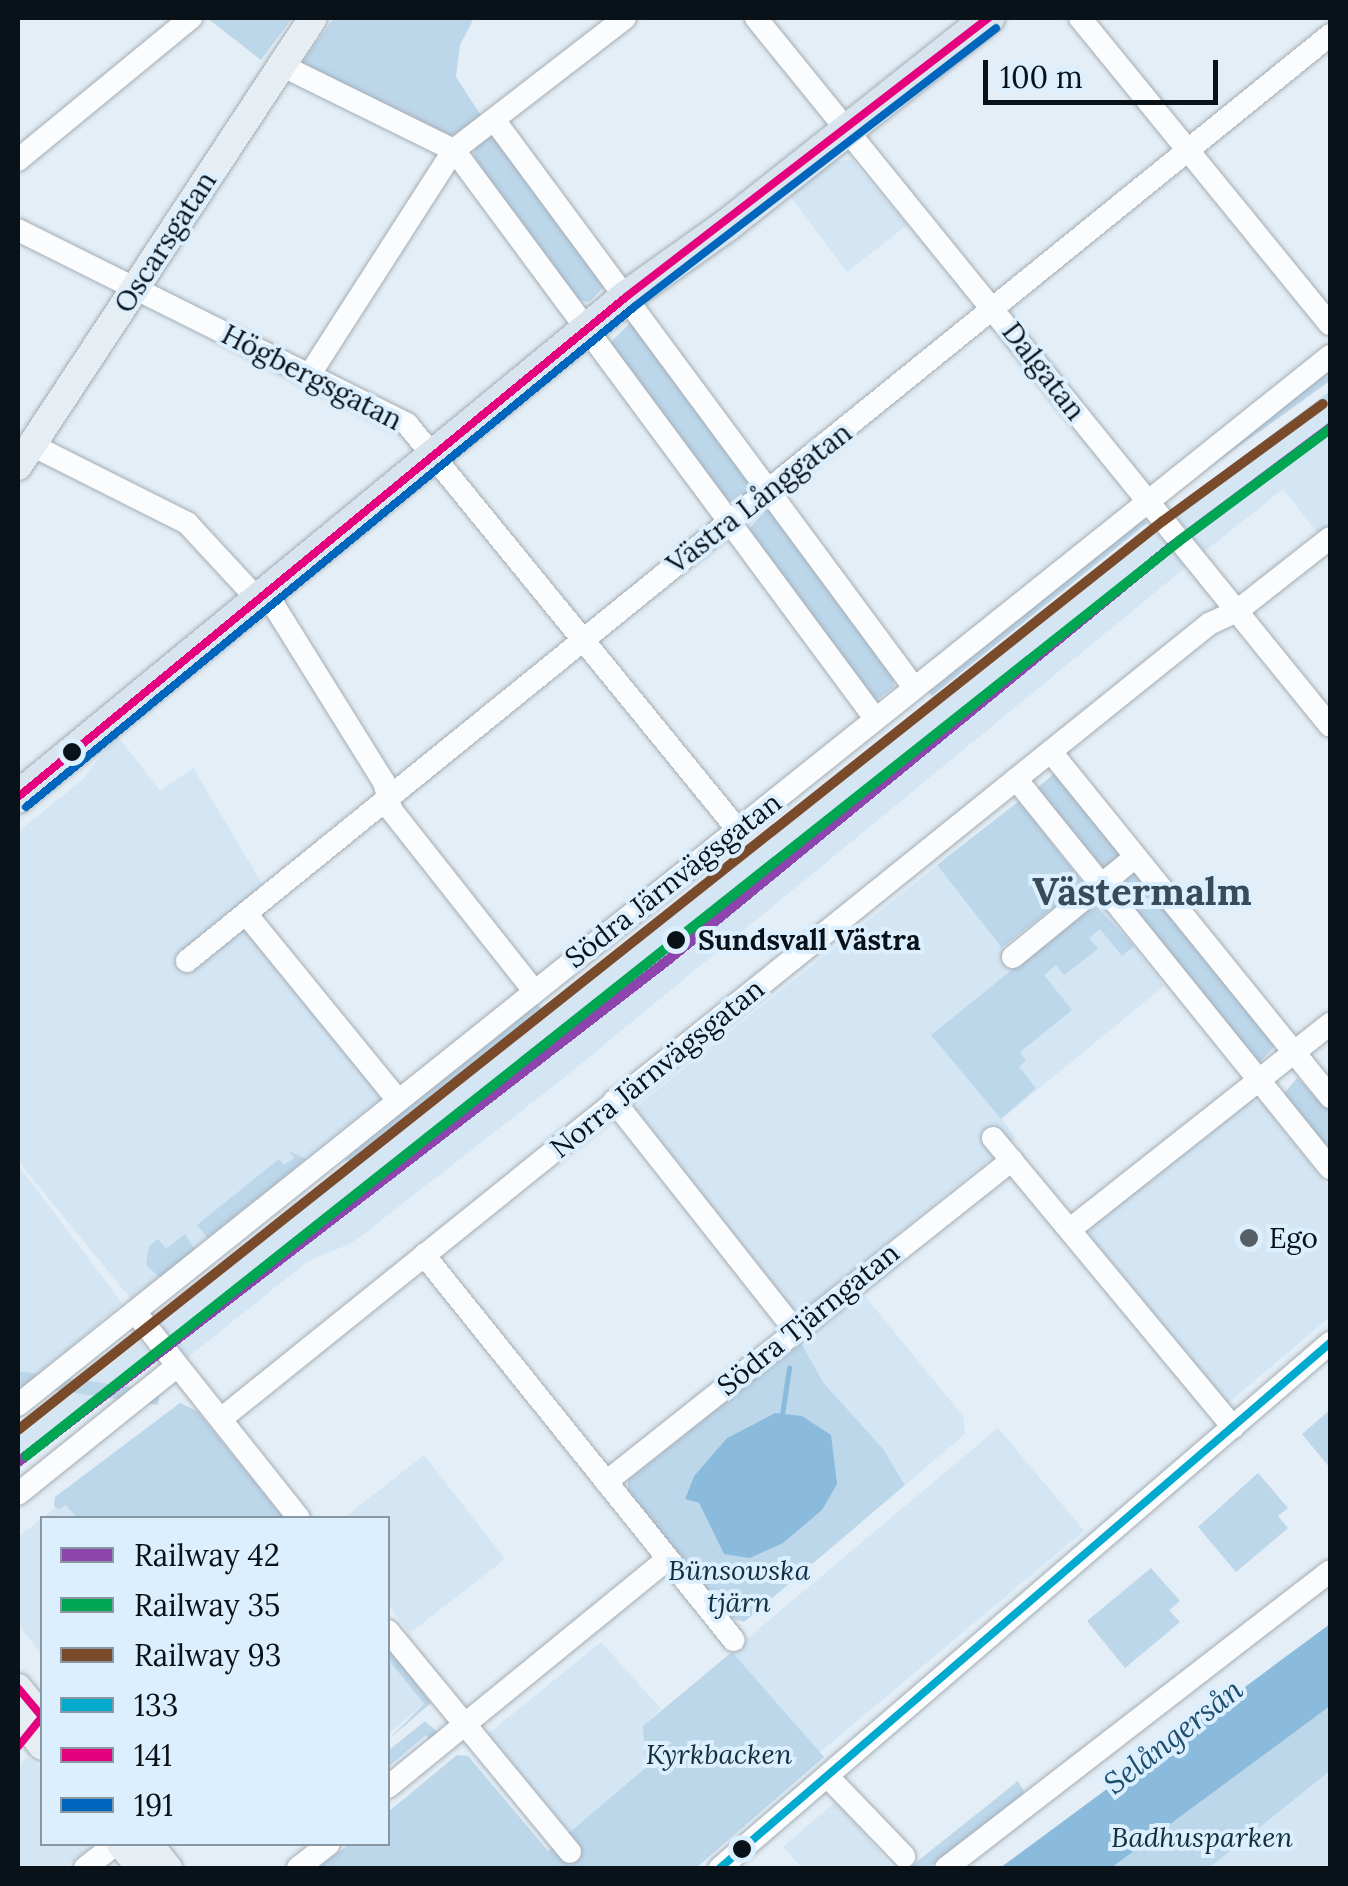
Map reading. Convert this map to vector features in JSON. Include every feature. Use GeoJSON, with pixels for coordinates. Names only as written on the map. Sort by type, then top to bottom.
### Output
{"type":"FeatureCollection","features":[{"type":"Feature","properties":{"kind":"highway"},"geometry":{"type":"LineString","coordinates":[[842,126],[965,18]]}},
{"type":"Feature","properties":{"kind":"highway"},"geometry":{"type":"LineString","coordinates":[[18,778],[679,256],[716,214],[988,18]]}},
{"type":"Feature","properties":{"kind":"highway"},"geometry":{"type":"LineString","coordinates":[[18,797],[257,593]]}},
{"type":"Feature","properties":{"kind":"main road","name":"Oscarsgatan"},"geometry":{"type":"LineString","coordinates":[[25,456],[313,18]]}},
{"type":"Feature","properties":{"kind":"main road"},"geometry":{"type":"LineString","coordinates":[[18,1688],[29,1728]]}},
{"type":"Feature","properties":{"kind":"main road"},"geometry":{"type":"LineString","coordinates":[[120,1846],[141,1868]]}},
{"type":"Feature","properties":{"kind":"main road"},"geometry":{"type":"LineString","coordinates":[[150,1846],[168,1868]]}},
{"type":"Feature","properties":{"kind":"street"},"geometry":{"type":"LineString","coordinates":[[18,160],[190,18]]}},
{"type":"Feature","properties":{"kind":"street"},"geometry":{"type":"LineString","coordinates":[[310,374],[454,150],[625,18]]}},
{"type":"Feature","properties":{"kind":"street","name":"Dalgatan"},"geometry":{"type":"LineString","coordinates":[[756,18],[1330,726]]}},
{"type":"Feature","properties":{"kind":"street"},"geometry":{"type":"LineString","coordinates":[[1080,18],[1330,324]]}},
{"type":"Feature","properties":{"kind":"street","name":"Västra Långgatan"},"geometry":{"type":"LineString","coordinates":[[187,962],[583,638],[996,310],[1330,35]]}},
{"type":"Feature","properties":{"kind":"street"},"geometry":{"type":"LineString","coordinates":[[281,65],[454,150],[731,519],[874,718]]}},
{"type":"Feature","properties":{"kind":"street"},"geometry":{"type":"LineString","coordinates":[[496,120],[913,686]]}},
{"type":"Feature","properties":{"kind":"street","name":"Högbergsgatan"},"geometry":{"type":"LineString","coordinates":[[18,230],[408,424],[738,830]]}},
{"type":"Feature","properties":{"kind":"street","name":"Södra Järnvägsgatan"},"geometry":{"type":"LineString","coordinates":[[18,1405],[1330,356]]}},
{"type":"Feature","properties":{"kind":"street"},"geometry":{"type":"LineString","coordinates":[[25,456],[187,522],[257,593],[384,782],[388,799],[534,991]]}},
{"type":"Feature","properties":{"kind":"street","name":"Norra Järnvägsgatan"},"geometry":{"type":"LineString","coordinates":[[221,1418],[1209,624],[1237,611],[1330,538]]}},
{"type":"Feature","properties":{"kind":"street"},"geometry":{"type":"LineString","coordinates":[[1051,752],[1330,1098]]}},
{"type":"Feature","properties":{"kind":"street"},"geometry":{"type":"LineString","coordinates":[[1016,779],[1104,882],[1330,1168]]}},
{"type":"Feature","properties":{"kind":"street"},"geometry":{"type":"LineString","coordinates":[[1013,957],[1134,858]]}},
{"type":"Feature","properties":{"kind":"street"},"geometry":{"type":"LineString","coordinates":[[247,915],[397,1099]]}},
{"type":"Feature","properties":{"kind":"street"},"geometry":{"type":"LineString","coordinates":[[1073,1227],[1330,1024]]}},
{"type":"Feature","properties":{"kind":"street"},"geometry":{"type":"LineString","coordinates":[[614,1101],[794,1329]]}},
{"type":"Feature","properties":{"kind":"street"},"geometry":{"type":"LineString","coordinates":[[993,1138],[1073,1227],[1233,1428]]}},
{"type":"Feature","properties":{"kind":"street","name":"Södra Tjärngatan"},"geometry":{"type":"LineString","coordinates":[[606,1482],[794,1329],[1012,1160]]}},
{"type":"Feature","properties":{"kind":"street"},"geometry":{"type":"LineString","coordinates":[[424,1255],[734,1640]]}},
{"type":"Feature","properties":{"kind":"street"},"geometry":{"type":"LineString","coordinates":[[135,1312],[296,1516]]}},
{"type":"Feature","properties":{"kind":"street"},"geometry":{"type":"LineString","coordinates":[[720,1868],[1330,1343]]}},
{"type":"Feature","properties":{"kind":"street"},"geometry":{"type":"LineString","coordinates":[[18,1494],[177,1366]]}},
{"type":"Feature","properties":{"kind":"street"},"geometry":{"type":"LineString","coordinates":[[390,1785],[666,1560]]}},
{"type":"Feature","properties":{"kind":"street"},"geometry":{"type":"LineString","coordinates":[[946,1868],[1330,1571]]}},
{"type":"Feature","properties":{"kind":"street"},"geometry":{"type":"LineString","coordinates":[[390,1632],[570,1852]]}},
{"type":"Feature","properties":{"kind":"street"},"geometry":{"type":"LineString","coordinates":[[828,1777],[904,1856]]}},
{"type":"Feature","properties":{"kind":"street"},"geometry":{"type":"LineString","coordinates":[[85,1868],[115,1846]]}},
{"type":"Feature","properties":{"kind":"street"},"geometry":{"type":"LineString","coordinates":[[298,1868],[326,1846]]}},
{"type":"Feature","properties":{"kind":"shaded area"},"geometry":{"type":"Polygon","coordinates":[[[851,159],[907,225],[847,272],[788,193],[829,163],[851,159]]]}},
{"type":"Feature","properties":{"kind":"shaded area"},"geometry":{"type":"Polygon","coordinates":[[[1330,404],[1330,549],[1283,489],[1204,552],[1175,515],[1330,404]]]}},
{"type":"Feature","properties":{"kind":"shaded area"},"geometry":{"type":"Polygon","coordinates":[[[1153,528],[1186,567],[560,1081],[352,1243],[308,1261],[187,1358],[159,1324],[1153,528]]]}},
{"type":"Feature","properties":{"kind":"shaded area"},"geometry":{"type":"Polygon","coordinates":[[[117,735],[160,791],[193,768],[264,887],[240,905],[383,1098],[131,1299],[18,1161],[18,832],[82,780],[117,735]]]}},
{"type":"Feature","properties":{"kind":"shaded area"},"geometry":{"type":"Polygon","coordinates":[[[937,865],[1016,964],[1102,905],[1164,986],[1002,1119],[1016,1138],[803,1310],[788,1307],[634,1118],[635,1108],[937,865]]]}},
{"type":"Feature","properties":{"kind":"shaded area"},"geometry":{"type":"Polygon","coordinates":[[[1247,1099],[1261,1102],[1330,1189],[1330,1317],[1227,1404],[1088,1236],[1090,1226],[1247,1099]]]}},
{"type":"Feature","properties":{"kind":"shaded area"},"geometry":{"type":"Polygon","coordinates":[[[18,1165],[122,1303],[18,1392],[18,1165]]]}},
{"type":"Feature","properties":{"kind":"shaded area"},"geometry":{"type":"Polygon","coordinates":[[[864,1295],[963,1416],[965,1434],[905,1485],[883,1449],[823,1382],[801,1343],[864,1295]]]}},
{"type":"Feature","properties":{"kind":"shaded area"},"geometry":{"type":"Polygon","coordinates":[[[140,1341],[154,1359],[18,1470],[18,1437],[140,1341]]]}},
{"type":"Feature","properties":{"kind":"shaded area"},"geometry":{"type":"Polygon","coordinates":[[[185,1406],[273,1516],[45,1516],[185,1406]]]}},
{"type":"Feature","properties":{"kind":"shaded area"},"geometry":{"type":"Polygon","coordinates":[[[998,1428],[1084,1531],[818,1754],[731,1652],[998,1428]]]}},
{"type":"Feature","properties":{"kind":"shaded area"},"geometry":{"type":"Polygon","coordinates":[[[424,1455],[505,1559],[410,1633],[390,1608],[390,1516],[347,1516],[424,1455]]]}},
{"type":"Feature","properties":{"kind":"shaded area"},"geometry":{"type":"Polygon","coordinates":[[[40,1520],[40,1652],[18,1624],[18,1537],[40,1520]]]}},
{"type":"Feature","properties":{"kind":"shaded area"},"geometry":{"type":"Polygon","coordinates":[[[601,1642],[661,1709],[643,1726],[645,1767],[570,1833],[488,1734],[601,1642]]]}},
{"type":"Feature","properties":{"kind":"shaded area"},"geometry":{"type":"Polygon","coordinates":[[[390,1661],[424,1704],[390,1732],[390,1661]]]}},
{"type":"Feature","properties":{"kind":"shaded area"},"geometry":{"type":"Polygon","coordinates":[[[27,1757],[40,1767],[40,1846],[92,1846],[64,1868],[18,1868],[18,1766],[27,1757]]]}},
{"type":"Feature","properties":{"kind":"shaded area"},"geometry":{"type":"Polygon","coordinates":[[[1330,1771],[1330,1868],[1209,1868],[1330,1771]]]}},
{"type":"Feature","properties":{"kind":"shaded area"},"geometry":{"type":"Polygon","coordinates":[[[836,1801],[893,1868],[802,1868],[783,1847],[836,1801]]]}},
{"type":"Feature","properties":{"kind":"green space"},"geometry":{"type":"Polygon","coordinates":[[[207,18],[292,18],[261,60],[207,18]]]}},
{"type":"Feature","properties":{"kind":"green space"},"geometry":{"type":"Polygon","coordinates":[[[334,18],[474,18],[460,45],[456,77],[482,117],[448,138],[301,63],[334,18]]]}},
{"type":"Feature","properties":{"kind":"green space"},"geometry":{"type":"Polygon","coordinates":[[[495,135],[606,285],[589,302],[577,300],[474,159],[475,145],[495,135]]]}},
{"type":"Feature","properties":{"kind":"green space"},"geometry":{"type":"Polygon","coordinates":[[[632,321],[752,479],[752,492],[738,504],[727,502],[609,344],[632,321]]]}},
{"type":"Feature","properties":{"kind":"green space"},"geometry":{"type":"Polygon","coordinates":[[[1330,369],[1330,381],[1171,495],[1330,369]]]}},
{"type":"Feature","properties":{"kind":"green space"},"geometry":{"type":"Polygon","coordinates":[[[1330,391],[1330,404],[1175,515],[1181,503],[1330,391]]]}},
{"type":"Feature","properties":{"kind":"green space"},"geometry":{"type":"Polygon","coordinates":[[[767,509],[776,513],[893,678],[894,687],[875,701],[747,531],[767,509]]]}},
{"type":"Feature","properties":{"kind":"green space"},"geometry":{"type":"Polygon","coordinates":[[[1140,515],[1147,523],[932,696],[924,687],[934,688],[1126,533],[1140,515]]]}},
{"type":"Feature","properties":{"kind":"green space"},"geometry":{"type":"Polygon","coordinates":[[[1057,771],[1120,855],[1104,869],[1036,789],[1057,771]]]}},
{"type":"Feature","properties":{"kind":"green space"},"geometry":{"type":"Polygon","coordinates":[[[1019,801],[1084,884],[1002,948],[937,865],[1019,801]]]}},
{"type":"Feature","properties":{"kind":"green space"},"geometry":{"type":"Polygon","coordinates":[[[1138,870],[1276,1045],[1258,1064],[1116,891],[1116,883],[1138,870]]]}},
{"type":"Feature","properties":{"kind":"green space"},"geometry":{"type":"Polygon","coordinates":[[[1094,904],[1134,946],[1122,956],[1100,929],[1089,938],[1098,949],[1064,975],[1056,965],[1044,975],[1072,1010],[1020,1052],[1026,1060],[1019,1067],[1036,1088],[1001,1119],[931,1035],[1094,904]]]}},
{"type":"Feature","properties":{"kind":"green space"},"geometry":{"type":"Polygon","coordinates":[[[535,1001],[542,1009],[353,1160],[343,1161],[535,1001]]]}},
{"type":"Feature","properties":{"kind":"green space"},"geometry":{"type":"Polygon","coordinates":[[[1297,1078],[1330,1110],[1330,1155],[1282,1096],[1297,1078]]]}},
{"type":"Feature","properties":{"kind":"green space"},"geometry":{"type":"Polygon","coordinates":[[[289,1151],[306,1159],[208,1238],[197,1225],[279,1159],[284,1165],[294,1158],[289,1151]]]}},
{"type":"Feature","properties":{"kind":"green space"},"geometry":{"type":"Polygon","coordinates":[[[353,1171],[159,1324],[158,1315],[334,1175],[353,1171]]]}},
{"type":"Feature","properties":{"kind":"green space"},"geometry":{"type":"Polygon","coordinates":[[[185,1234],[195,1250],[160,1278],[146,1265],[149,1246],[158,1239],[166,1249],[185,1234]]]}},
{"type":"Feature","properties":{"kind":"green space","name":"Bünsowska tjärn"},"geometry":{"type":"Polygon","coordinates":[[[801,1343],[823,1382],[883,1449],[905,1485],[744,1622],[723,1615],[628,1497],[628,1480],[801,1343]],[[775,1413],[727,1438],[694,1476],[685,1499],[699,1503],[724,1553],[761,1554],[822,1510],[775,1413]]]}},
{"type":"Feature","properties":{"kind":"green space"},"geometry":{"type":"Polygon","coordinates":[[[18,1371],[160,1391],[158,1405],[18,1385],[18,1371]]]}},
{"type":"Feature","properties":{"kind":"green space"},"geometry":{"type":"Polygon","coordinates":[[[180,1403],[197,1411],[282,1516],[75,1516],[66,1505],[58,1510],[55,1497],[180,1403]]]}},
{"type":"Feature","properties":{"kind":"green space"},"geometry":{"type":"Polygon","coordinates":[[[1330,1410],[1330,1468],[1302,1434],[1330,1410]]]}},
{"type":"Feature","properties":{"kind":"green space"},"geometry":{"type":"Polygon","coordinates":[[[1258,1473],[1288,1508],[1278,1516],[1288,1528],[1236,1572],[1198,1527],[1258,1473]]]}},
{"type":"Feature","properties":{"kind":"green space"},"geometry":{"type":"Polygon","coordinates":[[[1151,1568],[1180,1601],[1169,1610],[1180,1622],[1125,1668],[1087,1621],[1151,1568]]]}},
{"type":"Feature","properties":{"kind":"green space"},"geometry":{"type":"Polygon","coordinates":[[[390,1651],[431,1703],[390,1738],[424,1704],[390,1662],[390,1651]]]}},
{"type":"Feature","properties":{"kind":"green space","name":"Kyrkbacken"},"geometry":{"type":"Polygon","coordinates":[[[732,1652],[824,1757],[696,1868],[318,1868],[346,1846],[390,1846],[390,1810],[457,1755],[468,1756],[548,1851],[645,1768],[643,1726],[732,1652]]]}},
{"type":"Feature","properties":{"kind":"green space","name":"Badhusparken"},"geometry":{"type":"Polygon","coordinates":[[[1330,1706],[1330,1771],[1209,1868],[1111,1868],[1330,1706]]]}},
{"type":"Feature","properties":{"kind":"green space"},"geometry":{"type":"Polygon","coordinates":[[[425,1721],[443,1737],[434,1744],[426,1735],[390,1765],[390,1749],[425,1721]]]}},
{"type":"Feature","properties":{"kind":"green space"},"geometry":{"type":"Polygon","coordinates":[[[1018,1781],[1024,1791],[1020,1799],[928,1868],[909,1868],[1018,1781]]]}},
{"type":"Feature","properties":{"kind":"water","name":"Bünsowska tjärn"},"geometry":{"type":"Polygon","coordinates":[[[775,1413],[802,1416],[831,1435],[837,1484],[822,1510],[783,1543],[750,1558],[724,1554],[699,1503],[685,1499],[694,1476],[727,1438],[775,1413]]]}},
{"type":"Feature","properties":{"kind":"water"},"geometry":{"type":"Polygon","coordinates":[[[1330,1624],[1330,1706],[1111,1868],[1000,1868],[1330,1624]]]}},
{"type":"Feature","properties":{"kind":"waterway"},"geometry":{"type":"LineString","coordinates":[[782,1414],[789,1368]]}},
{"type":"Feature","properties":{"kind":"rail line","name":"93"},"geometry":{"type":"LineString","coordinates":[[18,1430],[1163,521],[1323,404]]}},
{"type":"Feature","properties":{"kind":"rail line","name":"42"},"geometry":{"type":"LineString","coordinates":[[18,1462],[668,960],[1171,547],[1330,428]]}},
{"type":"Feature","properties":{"kind":"rail line","name":"35"},"geometry":{"type":"LineString","coordinates":[[26,1456],[1179,541],[1330,429]]}},
{"type":"Feature","properties":{"kind":"transit line","name":"141"},"geometry":{"type":"LineString","coordinates":[[18,797],[626,297],[988,18]]}},
{"type":"Feature","properties":{"kind":"transit line","name":"191"},"geometry":{"type":"LineString","coordinates":[[26,807],[634,307],[996,28]]}},
{"type":"Feature","properties":{"kind":"transit line","name":"133"},"geometry":{"type":"LineString","coordinates":[[720,1868],[1330,1343]]}},
{"type":"Feature","properties":{"kind":"transit line","name":"141"},"geometry":{"type":"LineString","coordinates":[[18,1688],[40,1715]]}},
{"type":"Feature","properties":{"kind":"transit line","name":"141"},"geometry":{"type":"LineString","coordinates":[[18,1747],[40,1720]]}},
{"type":"Feature","properties":{"kind":"place","name":"Sundsvall Västra"},"geometry":{"type":"Point","coordinates":[676,940]}},
{"type":"Feature","properties":{"kind":"place","name":"Ego"},"geometry":{"type":"Point","coordinates":[1249,1238]}},
{"type":"Feature","properties":{"kind":"district","name":"Västermalm"},"geometry":{"type":"Point","coordinates":[1142,892]}},
{"type":"Feature","properties":{"kind":"water label","name":"Selångersån"},"geometry":{"type":"Point","coordinates":[1173,1736]}}]}
